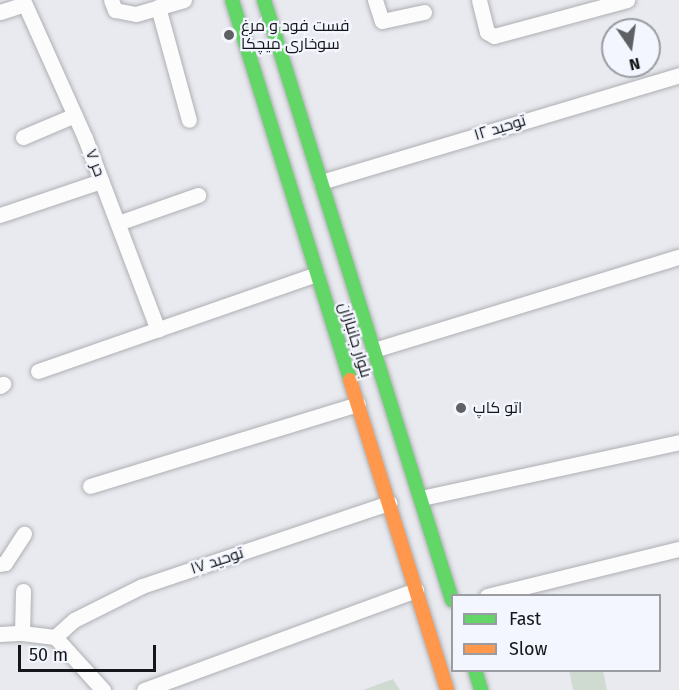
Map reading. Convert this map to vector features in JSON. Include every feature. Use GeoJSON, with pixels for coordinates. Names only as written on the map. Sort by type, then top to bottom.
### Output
{"type":"FeatureCollection","features":[{"type":"Feature","properties":{"kind":"highway","name":"بلوار جانبازان"},"geometry":{"type":"LineString","coordinates":[[232,0],[447,690]]}},
{"type":"Feature","properties":{"kind":"highway","name":"بلوار جانبازان"},"geometry":{"type":"LineString","coordinates":[[264,0],[451,594]]}},
{"type":"Feature","properties":{"kind":"highway"},"geometry":{"type":"LineString","coordinates":[[476,672],[481,690]]}},
{"type":"Feature","properties":{"kind":"street"},"geometry":{"type":"LineString","coordinates":[[111,0],[115,10],[136,14],[184,0]]}},
{"type":"Feature","properties":{"kind":"street"},"geometry":{"type":"LineString","coordinates":[[375,0],[382,21],[424,12]]}},
{"type":"Feature","properties":{"kind":"street"},"geometry":{"type":"LineString","coordinates":[[479,0],[487,32],[494,36],[627,0]]}},
{"type":"Feature","properties":{"kind":"street"},"geometry":{"type":"LineString","coordinates":[[0,12],[24,2]]}},
{"type":"Feature","properties":{"kind":"street","name":"حر ۷"},"geometry":{"type":"LineString","coordinates":[[24,2],[75,115],[158,330]]}},
{"type":"Feature","properties":{"kind":"street"},"geometry":{"type":"LineString","coordinates":[[158,7],[189,120]]}},
{"type":"Feature","properties":{"kind":"street","name":"توحید ۱۲"},"geometry":{"type":"LineString","coordinates":[[321,183],[679,75]]}},
{"type":"Feature","properties":{"kind":"street"},"geometry":{"type":"LineString","coordinates":[[23,137],[75,115]]}},
{"type":"Feature","properties":{"kind":"street"},"geometry":{"type":"LineString","coordinates":[[0,215],[101,181]]}},
{"type":"Feature","properties":{"kind":"street"},"geometry":{"type":"LineString","coordinates":[[118,223],[198,195]]}},
{"type":"Feature","properties":{"kind":"street"},"geometry":{"type":"LineString","coordinates":[[374,350],[679,257]]}},
{"type":"Feature","properties":{"kind":"street"},"geometry":{"type":"LineString","coordinates":[[38,371],[317,274]]}},
{"type":"Feature","properties":{"kind":"street"},"geometry":{"type":"LineString","coordinates":[[90,486],[358,405]]}},
{"type":"Feature","properties":{"kind":"street"},"geometry":{"type":"LineString","coordinates":[[421,498],[679,442]]}},
{"type":"Feature","properties":{"kind":"street","name":"توحید ۱۷"},"geometry":{"type":"LineString","coordinates":[[55,637],[74,620],[142,586],[389,503]]}},
{"type":"Feature","properties":{"kind":"street"},"geometry":{"type":"LineString","coordinates":[[0,564],[4,563],[24,534]]}},
{"type":"Feature","properties":{"kind":"street"},"geometry":{"type":"LineString","coordinates":[[495,594],[679,549]]}},
{"type":"Feature","properties":{"kind":"street"},"geometry":{"type":"LineString","coordinates":[[144,690],[416,590]]}},
{"type":"Feature","properties":{"kind":"street"},"geometry":{"type":"LineString","coordinates":[[22,633],[23,591]]}},
{"type":"Feature","properties":{"kind":"street"},"geometry":{"type":"LineString","coordinates":[[0,634],[22,633],[55,637],[103,690]]}},
{"type":"Feature","properties":{"kind":"building"},"geometry":{"type":"Polygon","coordinates":[[[569,672],[603,672],[607,690],[573,690],[569,672]]]}},
{"type":"Feature","properties":{"kind":"building"},"geometry":{"type":"Polygon","coordinates":[[[393,679],[400,690],[363,690],[393,679]]]}},
{"type":"Feature","properties":{"kind":"traffic: fast"},"geometry":{"type":"LineString","coordinates":[[232,0],[350,380]]}},
{"type":"Feature","properties":{"kind":"traffic: fast"},"geometry":{"type":"LineString","coordinates":[[264,0],[451,597]]}},
{"type":"Feature","properties":{"kind":"traffic: fast"},"geometry":{"type":"LineString","coordinates":[[476,672],[481,690]]}},
{"type":"Feature","properties":{"kind":"traffic: slow"},"geometry":{"type":"LineString","coordinates":[[350,380],[447,690]]}},
{"type":"Feature","properties":{"kind":"place","name":"فست فود و مرغ سوخاری میچکا"},"geometry":{"type":"Point","coordinates":[229,35]}},
{"type":"Feature","properties":{"kind":"place","name":"اتو کاپ"},"geometry":{"type":"Point","coordinates":[461,408]}}]}
